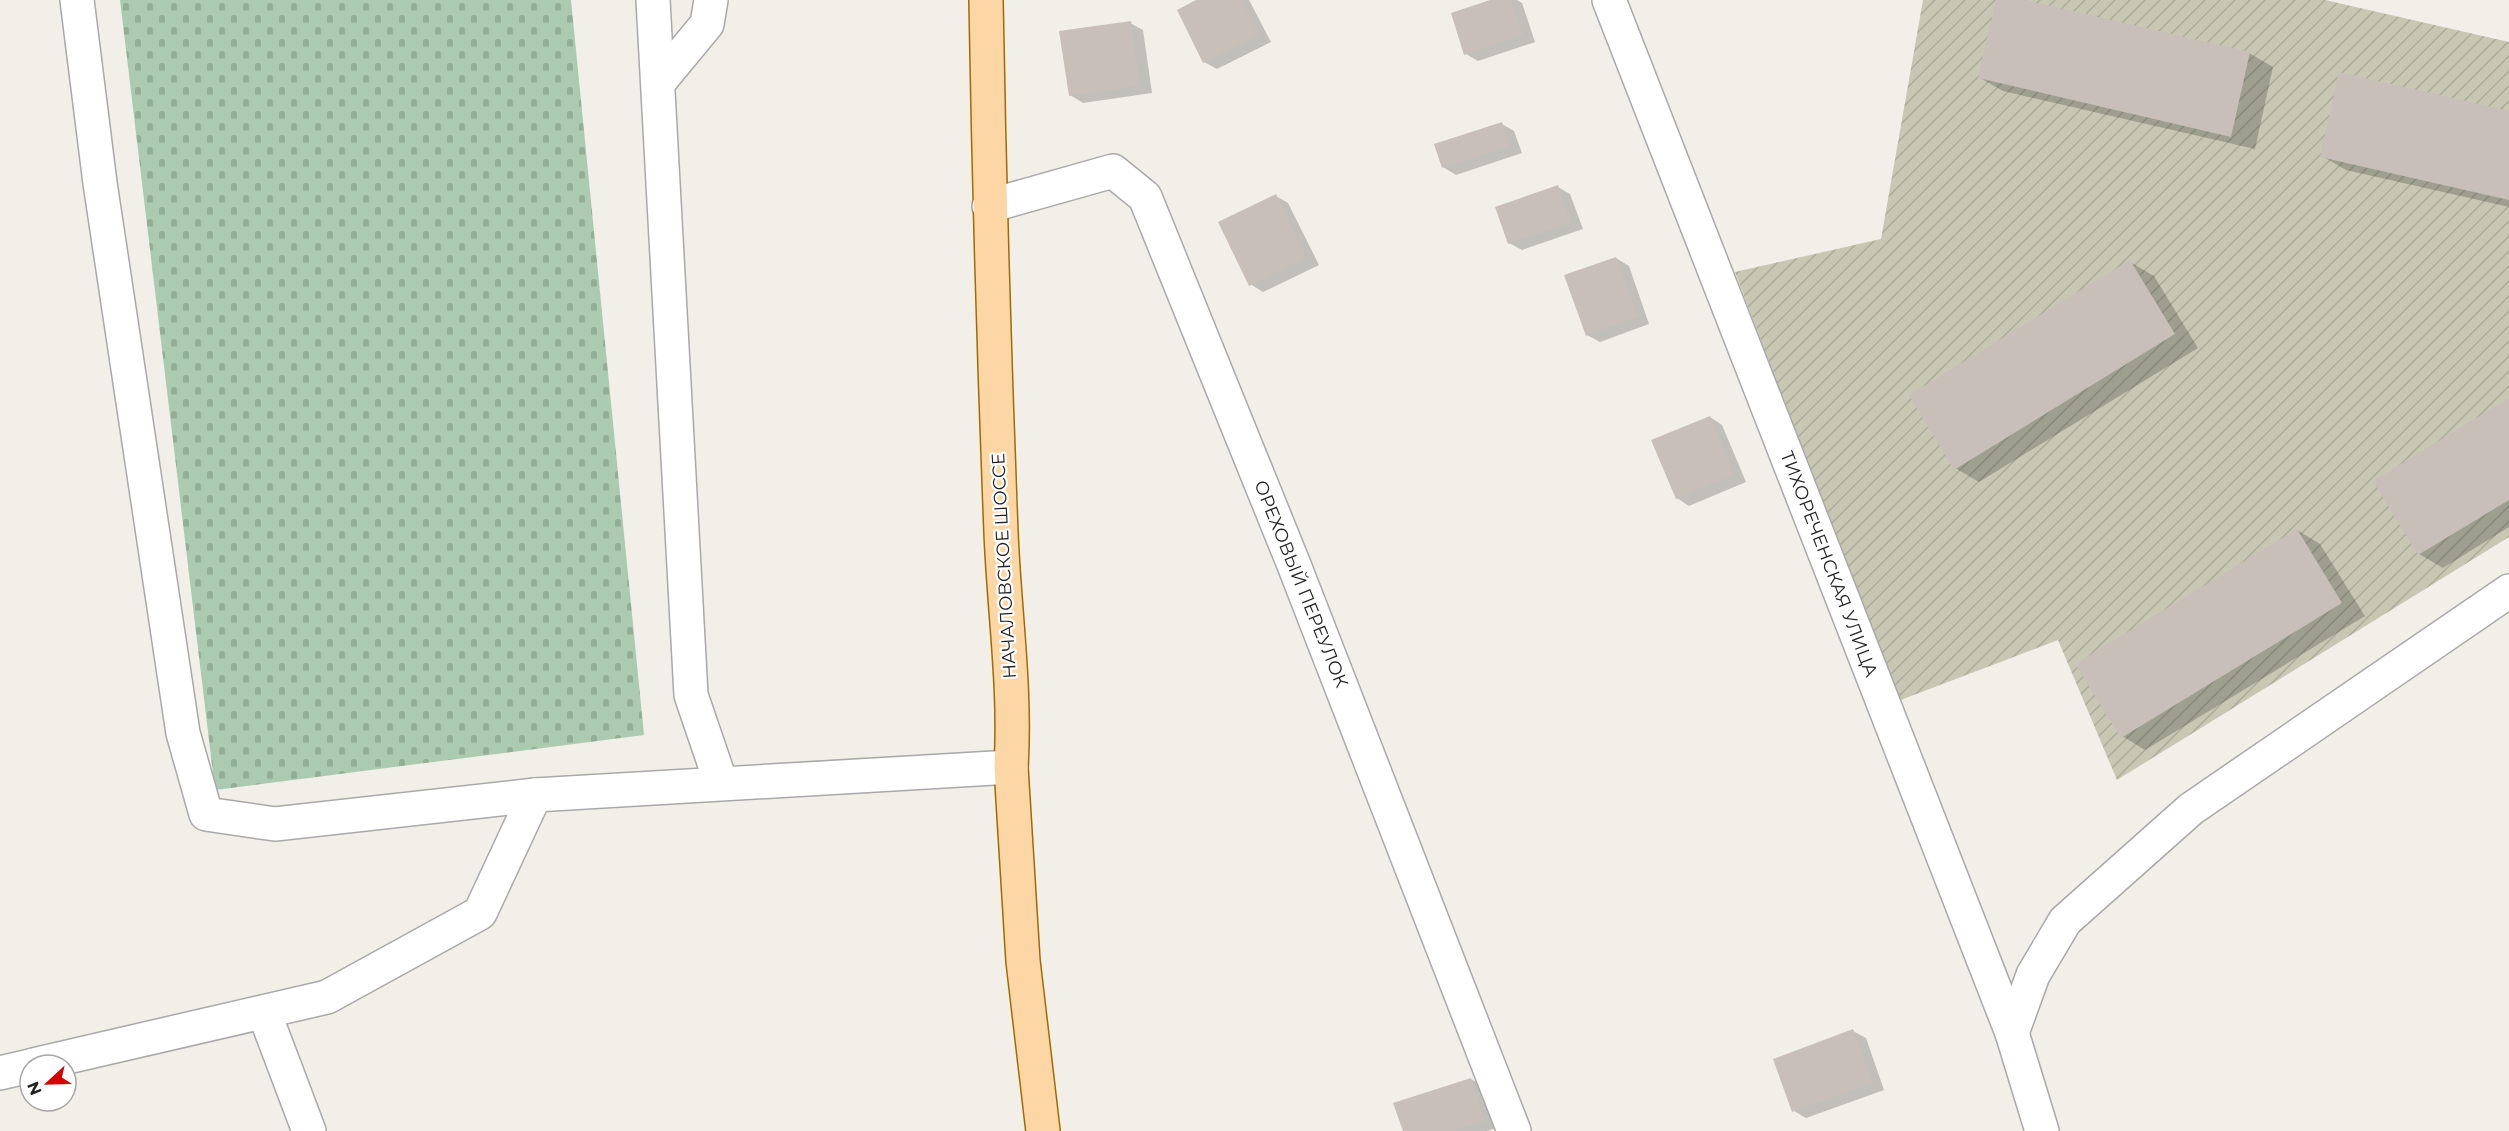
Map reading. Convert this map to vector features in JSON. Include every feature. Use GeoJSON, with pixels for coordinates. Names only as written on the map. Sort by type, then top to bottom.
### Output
{"type":"FeatureCollection","features":[{"type":"Feature","properties":{"kind":"main road","name":"НАЧАЛОВСКОЕ ШОССЕ"},"geometry":{"type":"LineString","coordinates":[[986,0],[989,206],[1003,587],[1013,737],[1011,767],[1023,961],[1043,1131]]}},
{"type":"Feature","properties":{"kind":"street"},"geometry":{"type":"LineString","coordinates":[[77,0],[100,183],[183,733],[206,814],[275,824],[535,795],[1011,767]]}},
{"type":"Feature","properties":{"kind":"street"},"geometry":{"type":"LineString","coordinates":[[653,0],[691,695],[721,783]]}},
{"type":"Feature","properties":{"kind":"street"},"geometry":{"type":"LineString","coordinates":[[658,82],[707,24],[711,0]]}},
{"type":"Feature","properties":{"kind":"street","name":"ТИХОРЕЧЕНСКАЯ УЛИЦА"},"geometry":{"type":"LineString","coordinates":[[1609,0],[2012,1033],[2042,1131]]}},
{"type":"Feature","properties":{"kind":"street","name":"ОРЕХОВЫЙ ПЕРЕУЛОК"},"geometry":{"type":"LineString","coordinates":[[989,206],[1113,171],[1146,196],[1294,565],[1514,1131]]}},
{"type":"Feature","properties":{"kind":"street"},"geometry":{"type":"LineString","coordinates":[[2012,1033],[2033,975],[2065,921],[2191,809],[2509,591]]}},
{"type":"Feature","properties":{"kind":"street"},"geometry":{"type":"LineString","coordinates":[[78,1054],[327,997],[480,913],[535,795]]}},
{"type":"Feature","properties":{"kind":"street"},"geometry":{"type":"LineString","coordinates":[[264,1012],[309,1131]]}},
{"type":"Feature","properties":{"kind":"street"},"geometry":{"type":"LineString","coordinates":[[0,1072],[18,1068]]}},
{"type":"Feature","properties":{"kind":"shaded area"},"geometry":{"type":"Polygon","coordinates":[[[1923,0],[2325,0],[2509,42],[2509,537],[2117,780],[2058,640],[1898,701],[1735,272],[1881,239],[1923,0]]]}},
{"type":"Feature","properties":{"kind":"green space"},"geometry":{"type":"Polygon","coordinates":[[[120,0],[571,0],[644,735],[215,790],[120,0]]]}},
{"type":"Feature","properties":{"kind":"building"},"geometry":{"type":"Polygon","coordinates":[[[1196,0],[1241,0],[1259,35],[1203,63],[1177,10],[1196,0]]]}},
{"type":"Feature","properties":{"kind":"building"},"geometry":{"type":"Polygon","coordinates":[[[1490,0],[1511,0],[1523,35],[1464,55],[1451,13],[1490,0]]]}},
{"type":"Feature","properties":{"kind":"building"},"geometry":{"type":"Polygon","coordinates":[[[1996,0],[2024,0],[2250,52],[2231,137],[1978,78],[1996,0]]]}},
{"type":"Feature","properties":{"kind":"building"},"geometry":{"type":"Polygon","coordinates":[[[1131,21],[1140,86],[1069,96],[1059,31],[1131,21]]]}},
{"type":"Feature","properties":{"kind":"building"},"geometry":{"type":"Polygon","coordinates":[[[2339,72],[2509,111],[2509,200],[2320,157],[2339,72]]]}},
{"type":"Feature","properties":{"kind":"building"},"geometry":{"type":"Polygon","coordinates":[[[1502,122],[1510,146],[1442,168],[1434,144],[1502,122]]]}},
{"type":"Feature","properties":{"kind":"building"},"geometry":{"type":"Polygon","coordinates":[[[1558,185],[1571,223],[1508,244],[1495,207],[1558,185]]]}},
{"type":"Feature","properties":{"kind":"building"},"geometry":{"type":"Polygon","coordinates":[[[1276,194],[1307,258],[1249,286],[1218,222],[1276,194]]]}},
{"type":"Feature","properties":{"kind":"building"},"geometry":{"type":"Polygon","coordinates":[[[1616,257],[1638,317],[1586,336],[1564,275],[1616,257]]]}},
{"type":"Feature","properties":{"kind":"building"},"geometry":{"type":"Polygon","coordinates":[[[2130,260],[2175,334],[1954,470],[1909,395],[2130,260]]]}},
{"type":"Feature","properties":{"kind":"building"},"geometry":{"type":"Polygon","coordinates":[[[2509,398],[2509,500],[2418,555],[2373,481],[2509,398]]]}},
{"type":"Feature","properties":{"kind":"building"},"geometry":{"type":"Polygon","coordinates":[[[1710,416],[1734,475],[1676,499],[1651,440],[1710,416]]]}},
{"type":"Feature","properties":{"kind":"building"},"geometry":{"type":"Polygon","coordinates":[[[2297,529],[2342,603],[2121,738],[2075,664],[2297,529]]]}},
{"type":"Feature","properties":{"kind":"building"},"geometry":{"type":"Polygon","coordinates":[[[1853,1029],[1873,1083],[1792,1112],[1773,1059],[1853,1029]]]}},
{"type":"Feature","properties":{"kind":"building"},"geometry":{"type":"Polygon","coordinates":[[[1471,1078],[1485,1121],[1454,1131],[1403,1131],[1393,1103],[1471,1078]]]}}]}
